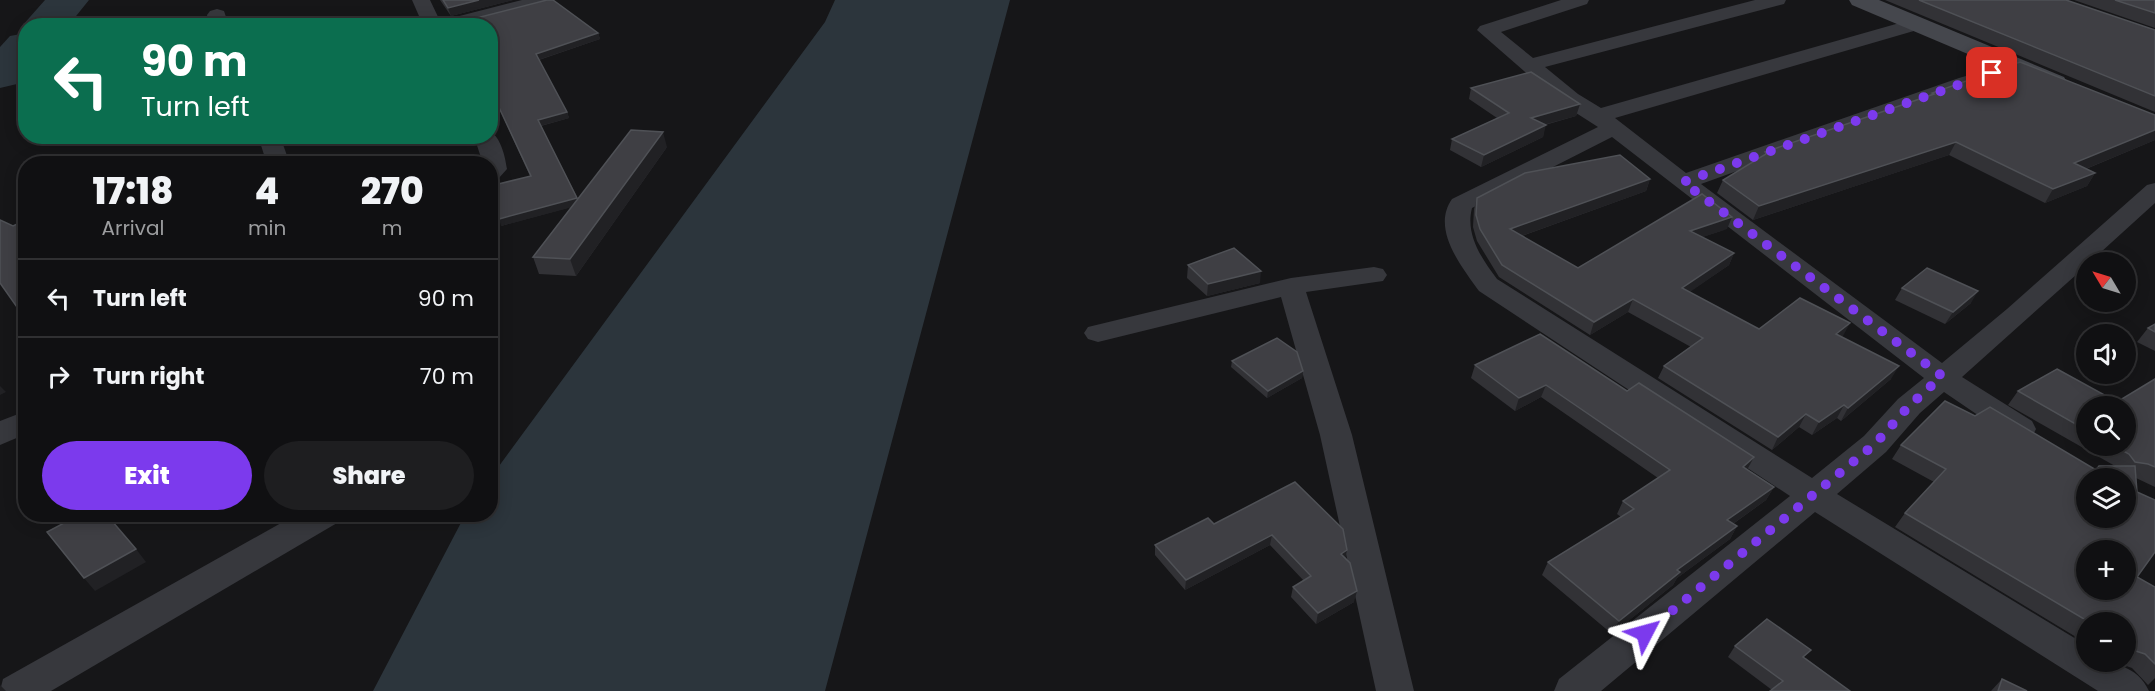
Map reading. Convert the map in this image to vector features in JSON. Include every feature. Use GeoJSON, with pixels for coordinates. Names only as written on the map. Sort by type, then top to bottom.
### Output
{"type":"FeatureCollection","features":[{"type":"Feature","properties":{"kind":"street"},"geometry":{"type":"LineString","coordinates":[[421,0],[433,18]]}},
{"type":"Feature","properties":{"kind":"street"},"geometry":{"type":"LineString","coordinates":[[459,18],[544,0]]}},
{"type":"Feature","properties":{"kind":"street"},"geometry":{"type":"LineString","coordinates":[[1580,0],[1487,30],[1570,99],[1605,122],[1942,376],[1994,414],[2045,443]]}},
{"type":"Feature","properties":{"kind":"street"},"geometry":{"type":"LineString","coordinates":[[1530,65],[1777,0]]}},
{"type":"Feature","properties":{"kind":"street"},"geometry":{"type":"LineString","coordinates":[[1860,0],[2079,92]]}},
{"type":"Feature","properties":{"kind":"street"},"geometry":{"type":"LineString","coordinates":[[1917,24],[1605,122],[1461,204],[1457,212],[1459,238],[1479,274],[1494,291],[1812,494],[2130,691]]}},
{"type":"Feature","properties":{"kind":"street"},"geometry":{"type":"LineString","coordinates":[[1683,182],[2014,65]]}},
{"type":"Feature","properties":{"kind":"street"},"geometry":{"type":"LineString","coordinates":[[1572,691],[1699,590],[1875,444],[1909,406],[1942,376],[2017,315],[2155,190]]}},
{"type":"Feature","properties":{"kind":"street"},"geometry":{"type":"LineString","coordinates":[[1098,333],[1290,286],[1374,275]]}},
{"type":"Feature","properties":{"kind":"street"},"geometry":{"type":"LineString","coordinates":[[1290,286],[1336,435],[1395,691]]}},
{"type":"Feature","properties":{"kind":"street"},"geometry":{"type":"LineString","coordinates":[[0,434],[18,425]]}},
{"type":"Feature","properties":{"kind":"street"},"geometry":{"type":"LineString","coordinates":[[17,691],[311,522]]}},
{"type":"Feature","properties":{"kind":"shaded area"},"geometry":{"type":"Polygon","coordinates":[[[835,0],[1010,0],[825,691],[373,691],[461,522],[498,522],[498,467],[825,22],[835,0]]]}},
{"type":"Feature","properties":{"kind":"building"},"geometry":{"type":"Polygon","coordinates":[[[443,0],[479,0],[448,8],[443,0]]]}},
{"type":"Feature","properties":{"kind":"building"},"geometry":{"type":"Polygon","coordinates":[[[553,0],[598,33],[536,54],[567,112],[538,120],[577,198],[499,219],[498,184],[531,176],[498,105],[498,18],[477,18],[553,0]]]}},
{"type":"Feature","properties":{"kind":"building"},"geometry":{"type":"Polygon","coordinates":[[[1919,0],[2066,0],[2155,30],[2155,96],[1919,0]]]}},
{"type":"Feature","properties":{"kind":"building"},"geometry":{"type":"Polygon","coordinates":[[[2115,0],[2155,0],[2155,13],[2115,0]]]}},
{"type":"Feature","properties":{"kind":"building"},"geometry":{"type":"Polygon","coordinates":[[[2020,62],[2155,115],[2155,130],[2074,163],[2095,173],[2053,189],[1956,142],[1759,206],[1723,180],[1766,154],[1765,152],[2020,62]]]}},
{"type":"Feature","properties":{"kind":"building"},"geometry":{"type":"Polygon","coordinates":[[[1531,72],[1580,104],[1531,118],[1546,125],[1484,155],[1452,139],[1509,113],[1471,88],[1531,72]]]}},
{"type":"Feature","properties":{"kind":"building"},"geometry":{"type":"Polygon","coordinates":[[[631,130],[663,132],[570,259],[533,257],[631,130]]]}},
{"type":"Feature","properties":{"kind":"building"},"geometry":{"type":"Polygon","coordinates":[[[1620,155],[1650,179],[1510,229],[1578,268],[1702,194],[1732,217],[1690,231],[1734,253],[1682,288],[1759,329],[1800,298],[1850,323],[1836,334],[1899,366],[1848,408],[1844,405],[1819,422],[1806,414],[1778,437],[1664,366],[1703,338],[1633,299],[1594,322],[1502,265],[1480,229],[1476,215],[1477,198],[1525,173],[1620,155]]]}},
{"type":"Feature","properties":{"kind":"building"},"geometry":{"type":"Polygon","coordinates":[[[0,220],[13,226],[18,224],[18,309],[0,283],[0,220]]]}},
{"type":"Feature","properties":{"kind":"building"},"geometry":{"type":"Polygon","coordinates":[[[1234,248],[1261,271],[1208,284],[1188,265],[1234,248]]]}},
{"type":"Feature","properties":{"kind":"building"},"geometry":{"type":"Polygon","coordinates":[[[1927,268],[1978,291],[1953,312],[1902,288],[1927,268]]]}},
{"type":"Feature","properties":{"kind":"building"},"geometry":{"type":"Polygon","coordinates":[[[2155,324],[2155,332],[2148,328],[2155,324]]]}},
{"type":"Feature","properties":{"kind":"building"},"geometry":{"type":"Polygon","coordinates":[[[1540,334],[1627,391],[1639,383],[1754,457],[1743,467],[1774,487],[1727,520],[1737,526],[1677,570],[1680,572],[1619,621],[1548,562],[1634,509],[1623,501],[1670,470],[1546,385],[1519,398],[1475,365],[1540,334]]]}},
{"type":"Feature","properties":{"kind":"building"},"geometry":{"type":"Polygon","coordinates":[[[1277,338],[1297,352],[1303,371],[1268,391],[1232,361],[1277,338]]]}},
{"type":"Feature","properties":{"kind":"building"},"geometry":{"type":"Polygon","coordinates":[[[2057,369],[2076,379],[2076,384],[2084,384],[2106,396],[2076,396],[2076,424],[2018,391],[2057,369]]]}},
{"type":"Feature","properties":{"kind":"building"},"geometry":{"type":"Polygon","coordinates":[[[2155,379],[2155,467],[2135,462],[2130,456],[2136,456],[2136,396],[2127,396],[2155,379]]]}},
{"type":"Feature","properties":{"kind":"building"},"geometry":{"type":"Polygon","coordinates":[[[1945,401],[1975,416],[1990,407],[2093,468],[2076,468],[2076,528],[2136,528],[2136,479],[2137,492],[2155,500],[2155,552],[2137,577],[2155,587],[2155,664],[2145,654],[2136,651],[2136,612],[2076,612],[2076,614],[1905,513],[1946,469],[1901,445],[1945,401]]]}},
{"type":"Feature","properties":{"kind":"building"},"geometry":{"type":"Polygon","coordinates":[[[2099,466],[2135,466],[2135,468],[2098,468],[2099,466]]]}},
{"type":"Feature","properties":{"kind":"building"},"geometry":{"type":"Polygon","coordinates":[[[1295,482],[1343,529],[1347,550],[1341,554],[1350,563],[1357,591],[1318,613],[1293,587],[1311,576],[1272,535],[1186,580],[1155,545],[1208,518],[1214,524],[1295,482]]]}},
{"type":"Feature","properties":{"kind":"building"},"geometry":{"type":"Polygon","coordinates":[[[66,522],[113,522],[136,549],[84,578],[47,532],[66,522]]]}},
{"type":"Feature","properties":{"kind":"building"},"geometry":{"type":"Polygon","coordinates":[[[1767,619],[1811,650],[1803,657],[1850,691],[1770,691],[1783,681],[1735,646],[1767,619]]]}},
{"type":"Feature","properties":{"kind":"building"},"geometry":{"type":"Polygon","coordinates":[[[2002,679],[2027,691],[1998,691],[2002,679]]]}},
{"type":"Feature","properties":{"kind":"waterway"},"geometry":{"type":"LineString","coordinates":[[51,18],[68,0]]}},
{"type":"Feature","properties":{"kind":"waterway"},"geometry":{"type":"LineString","coordinates":[[0,74],[18,55]]}},
{"type":"Feature","properties":{"kind":"route"},"geometry":{"type":"LineString","coordinates":[[1645,633],[1875,444],[1909,406],[1942,376],[1808,278],[1683,182],[1992,73]]}}]}
